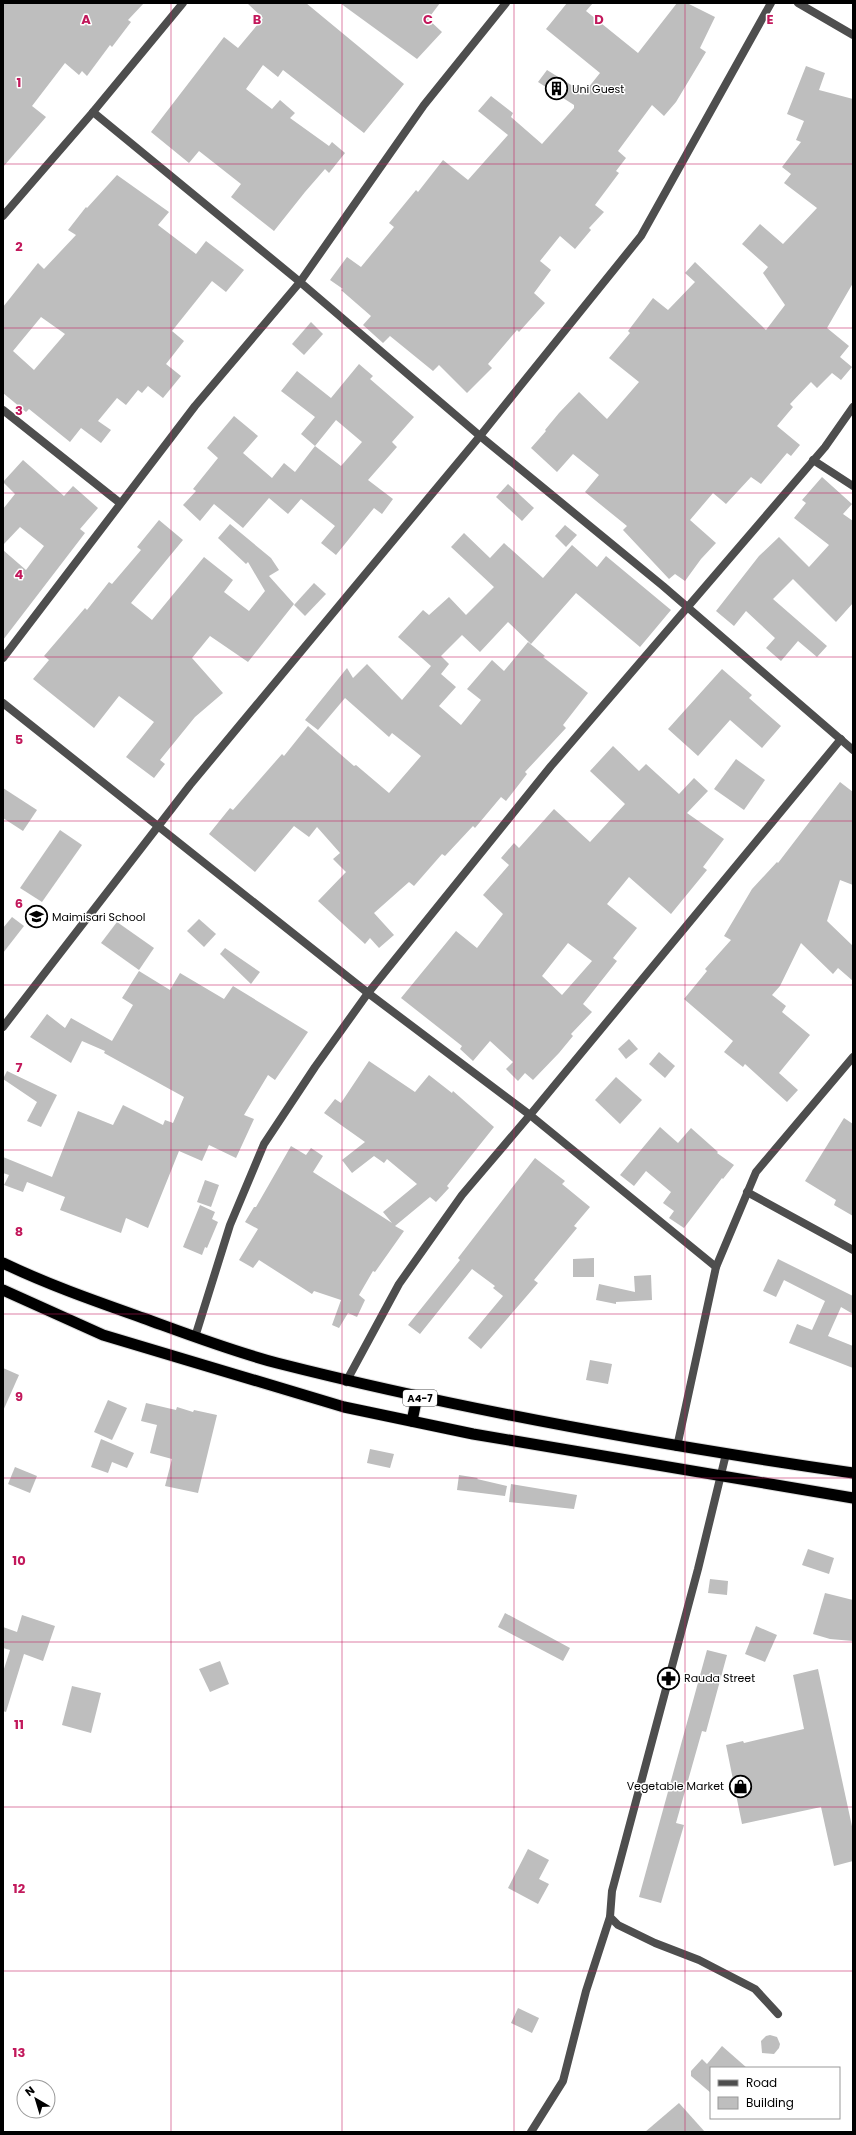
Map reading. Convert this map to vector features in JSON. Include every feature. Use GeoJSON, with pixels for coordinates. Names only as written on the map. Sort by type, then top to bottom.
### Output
{"type":"FeatureCollection","features":[{"type":"Feature","properties":{"kind":"highway","name":"A4-7"},"geometry":{"type":"LineString","coordinates":[[3,1263],[49,1285],[195,1337],[276,1363],[311,1370],[346,1382],[677,1447],[853,1473]]}},
{"type":"Feature","properties":{"kind":"highway","name":"A4-7"},"geometry":{"type":"LineString","coordinates":[[3,1290],[104,1335],[344,1407],[473,1434],[853,1498]]}},
{"type":"Feature","properties":{"kind":"highway"},"geometry":{"type":"LineString","coordinates":[[412,1421],[417,1397]]}},
{"type":"Feature","properties":{"kind":"street"},"geometry":{"type":"LineString","coordinates":[[3,216],[93,112],[183,3]]}},
{"type":"Feature","properties":{"kind":"street"},"geometry":{"type":"LineString","coordinates":[[3,658],[195,406],[300,282],[424,105],[506,3]]}},
{"type":"Feature","properties":{"kind":"street"},"geometry":{"type":"LineString","coordinates":[[3,1028],[158,826],[480,436],[641,236],[771,3]]}},
{"type":"Feature","properties":{"kind":"street"},"geometry":{"type":"LineString","coordinates":[[798,3],[853,35]]}},
{"type":"Feature","properties":{"kind":"street"},"geometry":{"type":"LineString","coordinates":[[93,112],[300,282],[480,436],[688,608],[853,750]]}},
{"type":"Feature","properties":{"kind":"street"},"geometry":{"type":"LineString","coordinates":[[195,1337],[230,1225],[264,1144],[315,1067],[368,993],[551,766],[825,447],[853,407]]}},
{"type":"Feature","properties":{"kind":"street"},"geometry":{"type":"LineString","coordinates":[[3,410],[120,503]]}},
{"type":"Feature","properties":{"kind":"street"},"geometry":{"type":"LineString","coordinates":[[813,460],[853,486]]}},
{"type":"Feature","properties":{"kind":"street"},"geometry":{"type":"LineString","coordinates":[[3,703],[368,993],[530,1115],[716,1266]]}},
{"type":"Feature","properties":{"kind":"street"},"geometry":{"type":"LineString","coordinates":[[346,1382],[399,1284],[462,1195],[841,739]]}},
{"type":"Feature","properties":{"kind":"street"},"geometry":{"type":"LineString","coordinates":[[677,1447],[716,1266],[756,1172],[853,1057]]}},
{"type":"Feature","properties":{"kind":"street"},"geometry":{"type":"LineString","coordinates":[[747,1192],[853,1250]]}},
{"type":"Feature","properties":{"kind":"street"},"geometry":{"type":"LineString","coordinates":[[531,2132],[563,2081],[586,1991],[610,1917],[612,1891],[722,1476],[726,1454]]}},
{"type":"Feature","properties":{"kind":"street"},"geometry":{"type":"LineString","coordinates":[[610,1917],[618,1925],[655,1943],[699,1960],[755,1989],[778,2014]]}},
{"type":"Feature","properties":{"kind":"building"},"geometry":{"type":"Polygon","coordinates":[[[3,3],[144,3],[128,20],[131,22],[112,47],[110,45],[87,76],[82,71],[79,75],[65,63],[32,106],[46,117],[3,167],[3,3]]]}},
{"type":"Feature","properties":{"kind":"building"},"geometry":{"type":"Polygon","coordinates":[[[247,3],[306,3],[404,84],[364,133],[283,70],[278,77],[263,65],[246,89],[272,109],[280,100],[295,113],[290,118],[329,146],[332,142],[345,153],[329,173],[325,169],[274,231],[231,197],[241,184],[199,151],[189,163],[151,132],[224,37],[238,48],[263,18],[247,3]]]}},
{"type":"Feature","properties":{"kind":"building"},"geometry":{"type":"Polygon","coordinates":[[[340,3],[440,3],[428,19],[442,32],[417,59],[340,3]]]}},
{"type":"Feature","properties":{"kind":"building"},"geometry":{"type":"Polygon","coordinates":[[[567,3],[593,3],[586,11],[638,53],[677,3],[687,3],[715,17],[700,48],[706,52],[676,102],[664,116],[652,105],[618,151],[626,158],[616,171],[619,173],[595,205],[604,212],[589,228],[591,230],[575,249],[560,236],[540,261],[551,270],[534,293],[545,303],[519,332],[517,330],[488,364],[492,368],[467,393],[439,365],[433,371],[390,336],[383,343],[363,325],[371,316],[341,290],[343,289],[330,280],[347,257],[361,267],[394,227],[389,223],[416,190],[418,192],[443,160],[468,180],[508,135],[478,111],[491,96],[513,113],[511,117],[542,144],[574,108],[574,105],[538,82],[547,70],[584,93],[600,73],[546,29],[567,3]]]}},
{"type":"Feature","properties":{"kind":"building"},"geometry":{"type":"Polygon","coordinates":[[[806,66],[825,73],[819,90],[853,99],[853,283],[827,328],[849,346],[840,357],[852,367],[841,380],[832,373],[817,388],[811,382],[790,404],[793,407],[777,426],[800,445],[791,456],[787,453],[761,484],[751,477],[726,504],[713,493],[690,520],[716,543],[701,559],[685,581],[675,574],[669,579],[623,530],[627,526],[585,492],[599,475],[573,454],[557,472],[531,448],[559,413],[579,392],[607,419],[639,382],[609,358],[630,333],[628,331],[653,298],[668,310],[695,282],[685,273],[695,262],[766,330],[785,305],[763,273],[768,267],[742,244],[760,224],[783,244],[817,208],[784,183],[791,174],[782,167],[801,142],[796,140],[804,121],[787,114],[806,66]]]}},
{"type":"Feature","properties":{"kind":"building"},"geometry":{"type":"Polygon","coordinates":[[[117,175],[169,212],[158,225],[196,254],[206,241],[244,270],[226,292],[212,281],[172,331],[184,341],[166,364],[181,376],[163,398],[148,386],[142,393],[138,390],[126,405],[117,398],[98,421],[111,430],[101,443],[81,428],[70,442],[29,409],[26,412],[3,393],[3,307],[38,263],[44,269],[76,235],[68,230],[86,207],[87,208],[117,175]],[[41,317],[13,351],[34,370],[65,334],[41,317]]]}},
{"type":"Feature","properties":{"kind":"building"},"geometry":{"type":"Polygon","coordinates":[[[311,322],[323,334],[304,355],[292,344],[311,322]]]}},
{"type":"Feature","properties":{"kind":"building"},"geometry":{"type":"Polygon","coordinates":[[[359,364],[373,376],[370,379],[414,417],[392,442],[397,447],[368,480],[393,499],[382,514],[374,508],[336,555],[321,543],[335,526],[301,499],[288,514],[269,498],[243,528],[214,504],[200,521],[183,505],[196,491],[193,489],[218,458],[207,448],[234,416],[258,436],[243,453],[272,478],[284,463],[295,472],[315,446],[301,434],[315,417],[281,391],[297,371],[331,398],[359,364]],[[336,420],[315,446],[341,466],[362,442],[336,420]]]}},
{"type":"Feature","properties":{"kind":"building"},"geometry":{"type":"Polygon","coordinates":[[[23,460],[64,496],[73,486],[98,508],[80,529],[85,533],[3,640],[3,550],[26,570],[44,546],[20,527],[3,545],[3,509],[15,494],[3,482],[23,460]]]}},
{"type":"Feature","properties":{"kind":"building"},"geometry":{"type":"Polygon","coordinates":[[[822,477],[852,504],[843,514],[853,521],[853,603],[836,622],[793,579],[773,599],[827,646],[817,657],[798,641],[781,661],[766,648],[775,638],[746,611],[734,626],[716,611],[759,556],[779,537],[809,567],[829,545],[794,518],[806,503],[802,500],[822,477]]]}},
{"type":"Feature","properties":{"kind":"building"},"geometry":{"type":"Polygon","coordinates":[[[508,484],[534,508],[522,521],[496,497],[508,484]]]}},
{"type":"Feature","properties":{"kind":"building"},"geometry":{"type":"Polygon","coordinates":[[[159,520],[183,540],[131,603],[152,620],[204,557],[233,580],[224,592],[249,611],[265,591],[248,562],[246,564],[218,538],[230,524],[271,558],[279,570],[269,576],[294,604],[248,662],[210,636],[192,658],[223,693],[195,717],[160,760],[165,764],[154,778],[126,757],[154,722],[119,696],[94,728],[33,679],[49,660],[44,656],[85,608],[87,610],[109,582],[112,584],[141,550],[137,547],[159,520]]]}},
{"type":"Feature","properties":{"kind":"building"},"geometry":{"type":"Polygon","coordinates":[[[565,525],[577,535],[566,547],[555,536],[565,525]]]}},
{"type":"Feature","properties":{"kind":"building"},"geometry":{"type":"Polygon","coordinates":[[[464,533],[490,558],[504,543],[543,578],[572,545],[597,567],[606,556],[671,610],[640,647],[576,593],[531,644],[508,622],[480,652],[462,635],[441,656],[449,664],[441,674],[456,687],[439,706],[461,725],[481,700],[467,689],[492,660],[504,671],[528,642],[545,656],[543,657],[588,693],[563,725],[566,728],[525,772],[527,774],[506,801],[501,797],[475,828],[473,826],[445,856],[442,854],[414,886],[409,882],[374,913],[394,935],[379,948],[370,938],[365,944],[318,901],[346,872],[333,859],[340,853],[317,827],[309,837],[294,826],[255,872],[209,834],[230,808],[233,810],[282,754],[284,756],[308,726],[354,766],[356,765],[389,793],[421,756],[392,733],[389,737],[345,698],[318,730],[305,720],[347,668],[353,678],[367,664],[402,700],[431,666],[398,637],[423,610],[429,615],[449,597],[466,615],[494,587],[451,547],[464,533]]]}},
{"type":"Feature","properties":{"kind":"building"},"geometry":{"type":"Polygon","coordinates":[[[314,583],[326,594],[305,616],[294,605],[314,583]]]}},
{"type":"Feature","properties":{"kind":"building"},"geometry":{"type":"Polygon","coordinates":[[[722,669],[752,695],[749,698],[781,726],[762,748],[730,720],[698,756],[668,729],[722,669]]]}},
{"type":"Feature","properties":{"kind":"building"},"geometry":{"type":"Polygon","coordinates":[[[613,746],[639,771],[646,764],[679,794],[694,778],[708,791],[687,813],[724,839],[703,867],[707,870],[671,914],[629,877],[607,904],[637,928],[613,958],[617,961],[583,1004],[592,1012],[571,1034],[573,1036],[559,1053],[533,1080],[525,1073],[518,1081],[506,1069],[513,1062],[490,1041],[473,1061],[460,1049],[462,1046],[401,998],[456,931],[477,948],[503,914],[483,895],[509,865],[501,858],[514,843],[519,848],[554,809],[590,842],[625,804],[590,771],[613,746]],[[568,943],[542,976],[562,995],[592,961],[568,943]]]}},
{"type":"Feature","properties":{"kind":"building"},"geometry":{"type":"Polygon","coordinates":[[[736,759],[765,780],[744,810],[714,789],[736,759]]]}},
{"type":"Feature","properties":{"kind":"building"},"geometry":{"type":"Polygon","coordinates":[[[840,782],[853,792],[853,885],[840,880],[827,921],[853,946],[853,981],[838,968],[833,974],[801,943],[780,986],[772,995],[786,1006],[782,1012],[810,1035],[779,1073],[798,1090],[787,1102],[745,1064],[743,1067],[724,1052],[733,1041],[684,999],[707,971],[705,969],[731,940],[724,936],[752,889],[777,862],[778,863],[840,782]]]}},
{"type":"Feature","properties":{"kind":"building"},"geometry":{"type":"Polygon","coordinates":[[[3,788],[37,810],[23,831],[3,818],[3,788]]]}},
{"type":"Feature","properties":{"kind":"building"},"geometry":{"type":"Polygon","coordinates":[[[60,830],[82,845],[42,902],[20,888],[60,830]]]}},
{"type":"Feature","properties":{"kind":"building"},"geometry":{"type":"Polygon","coordinates":[[[12,917],[24,926],[3,953],[3,928],[12,917]]]}},
{"type":"Feature","properties":{"kind":"building"},"geometry":{"type":"Polygon","coordinates":[[[199,919],[216,934],[204,947],[187,931],[199,919]]]}},
{"type":"Feature","properties":{"kind":"building"},"geometry":{"type":"Polygon","coordinates":[[[117,922],[154,948],[139,970],[101,943],[117,922]]]}},
{"type":"Feature","properties":{"kind":"building"},"geometry":{"type":"Polygon","coordinates":[[[225,948],[260,972],[251,984],[220,954],[225,948]]]}},
{"type":"Feature","properties":{"kind":"building"},"geometry":{"type":"Polygon","coordinates":[[[139,971],[170,990],[180,973],[224,999],[233,986],[308,1032],[275,1080],[268,1075],[244,1115],[254,1119],[236,1158],[209,1145],[202,1161],[179,1151],[148,1228],[126,1218],[121,1233],[60,1210],[65,1197],[27,1182],[23,1192],[4,1185],[9,1175],[3,1173],[3,1157],[52,1177],[78,1111],[113,1125],[123,1105],[163,1125],[165,1120],[173,1123],[184,1097],[104,1053],[105,1051],[82,1041],[71,1063],[30,1037],[47,1014],[65,1028],[71,1018],[112,1041],[133,1005],[122,998],[139,971]]]}},
{"type":"Feature","properties":{"kind":"building"},"geometry":{"type":"Polygon","coordinates":[[[629,1039],[638,1049],[626,1059],[618,1049],[629,1039]]]}},
{"type":"Feature","properties":{"kind":"building"},"geometry":{"type":"Polygon","coordinates":[[[659,1052],[675,1066],[665,1078],[649,1064],[659,1052]]]}},
{"type":"Feature","properties":{"kind":"building"},"geometry":{"type":"Polygon","coordinates":[[[369,1061],[415,1092],[429,1075],[452,1093],[453,1091],[494,1127],[447,1186],[449,1188],[436,1202],[430,1197],[395,1226],[404,1231],[375,1272],[373,1271],[359,1295],[365,1300],[357,1317],[348,1313],[339,1328],[332,1325],[341,1300],[314,1291],[312,1294],[259,1260],[253,1268],[239,1260],[258,1229],[245,1222],[254,1207],[256,1207],[291,1146],[306,1155],[311,1148],[323,1156],[313,1172],[392,1223],[383,1212],[417,1184],[387,1159],[384,1163],[374,1156],[352,1173],[342,1160],[365,1142],[324,1113],[335,1099],[341,1103],[369,1061]]]}},
{"type":"Feature","properties":{"kind":"building"},"geometry":{"type":"Polygon","coordinates":[[[7,1071],[57,1095],[41,1127],[27,1121],[37,1102],[3,1079],[7,1071]]]}},
{"type":"Feature","properties":{"kind":"building"},"geometry":{"type":"Polygon","coordinates":[[[616,1077],[642,1100],[620,1124],[595,1100],[616,1077]]]}},
{"type":"Feature","properties":{"kind":"building"},"geometry":{"type":"Polygon","coordinates":[[[844,1118],[853,1124],[853,1216],[834,1205],[836,1200],[805,1181],[844,1118]]]}},
{"type":"Feature","properties":{"kind":"building"},"geometry":{"type":"Polygon","coordinates":[[[660,1127],[678,1143],[691,1128],[718,1152],[717,1153],[734,1165],[723,1179],[722,1178],[684,1228],[669,1218],[674,1211],[663,1203],[671,1192],[646,1171],[634,1186],[620,1175],[660,1127]]]}},
{"type":"Feature","properties":{"kind":"building"},"geometry":{"type":"Polygon","coordinates":[[[535,1158],[565,1181],[562,1184],[590,1207],[574,1226],[577,1228],[534,1280],[538,1283],[481,1349],[468,1338],[503,1296],[493,1288],[495,1286],[472,1269],[420,1334],[408,1325],[460,1260],[458,1258],[535,1158]]]}},
{"type":"Feature","properties":{"kind":"building"},"geometry":{"type":"Polygon","coordinates":[[[205,1180],[219,1185],[211,1207],[197,1202],[205,1180]]]}},
{"type":"Feature","properties":{"kind":"building"},"geometry":{"type":"Polygon","coordinates":[[[200,1205],[215,1212],[212,1219],[218,1222],[207,1248],[205,1247],[202,1255],[183,1247],[200,1205]]]}},
{"type":"Feature","properties":{"kind":"building"},"geometry":{"type":"Polygon","coordinates":[[[594,1258],[594,1277],[573,1277],[573,1259],[594,1258]]]}},
{"type":"Feature","properties":{"kind":"building"},"geometry":{"type":"Polygon","coordinates":[[[778,1259],[853,1296],[853,1314],[841,1307],[828,1336],[853,1346],[853,1368],[789,1343],[797,1324],[812,1330],[825,1301],[784,1280],[776,1297],[763,1291],[778,1259]]]}},
{"type":"Feature","properties":{"kind":"building"},"geometry":{"type":"Polygon","coordinates":[[[651,1275],[652,1300],[616,1302],[616,1304],[596,1300],[599,1284],[635,1292],[634,1276],[651,1275]]]}},
{"type":"Feature","properties":{"kind":"building"},"geometry":{"type":"Polygon","coordinates":[[[590,1360],[612,1364],[608,1384],[586,1380],[590,1360]]]}},
{"type":"Feature","properties":{"kind":"building"},"geometry":{"type":"Polygon","coordinates":[[[3,1368],[19,1375],[3,1411],[3,1368]]]}},
{"type":"Feature","properties":{"kind":"building"},"geometry":{"type":"Polygon","coordinates":[[[108,1400],[127,1408],[112,1440],[94,1432],[108,1400]]]}},
{"type":"Feature","properties":{"kind":"building"},"geometry":{"type":"Polygon","coordinates":[[[146,1403],[176,1410],[177,1407],[193,1412],[194,1410],[217,1415],[198,1493],[165,1486],[172,1459],[150,1453],[157,1425],[141,1421],[146,1403]]]}},
{"type":"Feature","properties":{"kind":"building"},"geometry":{"type":"Polygon","coordinates":[[[101,1439],[134,1453],[127,1468],[112,1462],[108,1473],[91,1467],[101,1439]]]}},
{"type":"Feature","properties":{"kind":"building"},"geometry":{"type":"Polygon","coordinates":[[[370,1449],[394,1454],[390,1468],[367,1463],[370,1449]]]}},
{"type":"Feature","properties":{"kind":"building"},"geometry":{"type":"Polygon","coordinates":[[[15,1467],[37,1476],[30,1493],[8,1484],[15,1467]]]}},
{"type":"Feature","properties":{"kind":"building"},"geometry":{"type":"Polygon","coordinates":[[[459,1475],[478,1478],[477,1479],[507,1486],[505,1496],[457,1490],[459,1475]]]}},
{"type":"Feature","properties":{"kind":"building"},"geometry":{"type":"Polygon","coordinates":[[[511,1484],[577,1495],[574,1509],[509,1502],[511,1484]]]}},
{"type":"Feature","properties":{"kind":"building"},"geometry":{"type":"Polygon","coordinates":[[[808,1549],[834,1558],[829,1574],[802,1565],[808,1549]]]}},
{"type":"Feature","properties":{"kind":"building"},"geometry":{"type":"Polygon","coordinates":[[[710,1579],[728,1581],[727,1595],[708,1593],[710,1579]]]}},
{"type":"Feature","properties":{"kind":"building"},"geometry":{"type":"Polygon","coordinates":[[[825,1593],[853,1600],[853,1641],[830,1639],[813,1634],[825,1593]]]}},
{"type":"Feature","properties":{"kind":"building"},"geometry":{"type":"Polygon","coordinates":[[[505,1613],[570,1648],[563,1661],[498,1627],[505,1613]]]}},
{"type":"Feature","properties":{"kind":"building"},"geometry":{"type":"Polygon","coordinates":[[[22,1615],[55,1626],[43,1661],[24,1654],[6,1712],[3,1711],[3,1672],[10,1650],[3,1648],[3,1627],[17,1632],[22,1615]]]}},
{"type":"Feature","properties":{"kind":"building"},"geometry":{"type":"Polygon","coordinates":[[[756,1626],[777,1635],[765,1662],[745,1654],[756,1626]]]}},
{"type":"Feature","properties":{"kind":"building"},"geometry":{"type":"Polygon","coordinates":[[[707,1650],[727,1655],[706,1732],[702,1731],[676,1823],[684,1825],[661,1903],[639,1897],[707,1650]]]}},
{"type":"Feature","properties":{"kind":"building"},"geometry":{"type":"Polygon","coordinates":[[[220,1661],[229,1684],[210,1692],[199,1669],[220,1661]]]}},
{"type":"Feature","properties":{"kind":"building"},"geometry":{"type":"Polygon","coordinates":[[[818,1669],[853,1831],[853,1861],[834,1866],[821,1807],[742,1824],[726,1745],[743,1741],[744,1743],[804,1729],[793,1675],[818,1669]]]}},
{"type":"Feature","properties":{"kind":"building"},"geometry":{"type":"Polygon","coordinates":[[[72,1686],[101,1693],[91,1733],[62,1725],[72,1686]]]}},
{"type":"Feature","properties":{"kind":"building"},"geometry":{"type":"Polygon","coordinates":[[[528,1849],[549,1860],[539,1879],[549,1884],[538,1904],[508,1888],[528,1849]]]}},
{"type":"Feature","properties":{"kind":"building"},"geometry":{"type":"Polygon","coordinates":[[[518,2008],[539,2018],[532,2033],[511,2023],[518,2008]]]}},
{"type":"Feature","properties":{"kind":"building"},"geometry":{"type":"Polygon","coordinates":[[[770,2035],[777,2037],[780,2044],[779,2048],[774,2054],[762,2053],[761,2041],[766,2036],[770,2035]]]}},
{"type":"Feature","properties":{"kind":"building"},"geometry":{"type":"Polygon","coordinates":[[[722,2046],[746,2067],[710,2067],[710,2092],[691,2076],[691,2071],[702,2059],[707,2064],[722,2046]]]}},
{"type":"Feature","properties":{"kind":"building"},"geometry":{"type":"Polygon","coordinates":[[[679,2103],[705,2132],[645,2132],[679,2103]]]}},
{"type":"Feature","properties":{"kind":"place","name":"Uni Guest"},"geometry":{"type":"Point","coordinates":[556,89]}},
{"type":"Feature","properties":{"kind":"place","name":"Maimisari School"},"geometry":{"type":"Point","coordinates":[37,917]}},
{"type":"Feature","properties":{"kind":"place","name":"Rauda Street"},"geometry":{"type":"Point","coordinates":[669,1678]}},
{"type":"Feature","properties":{"kind":"place","name":"Vegetable Market"},"geometry":{"type":"Point","coordinates":[740,1786]}}]}
